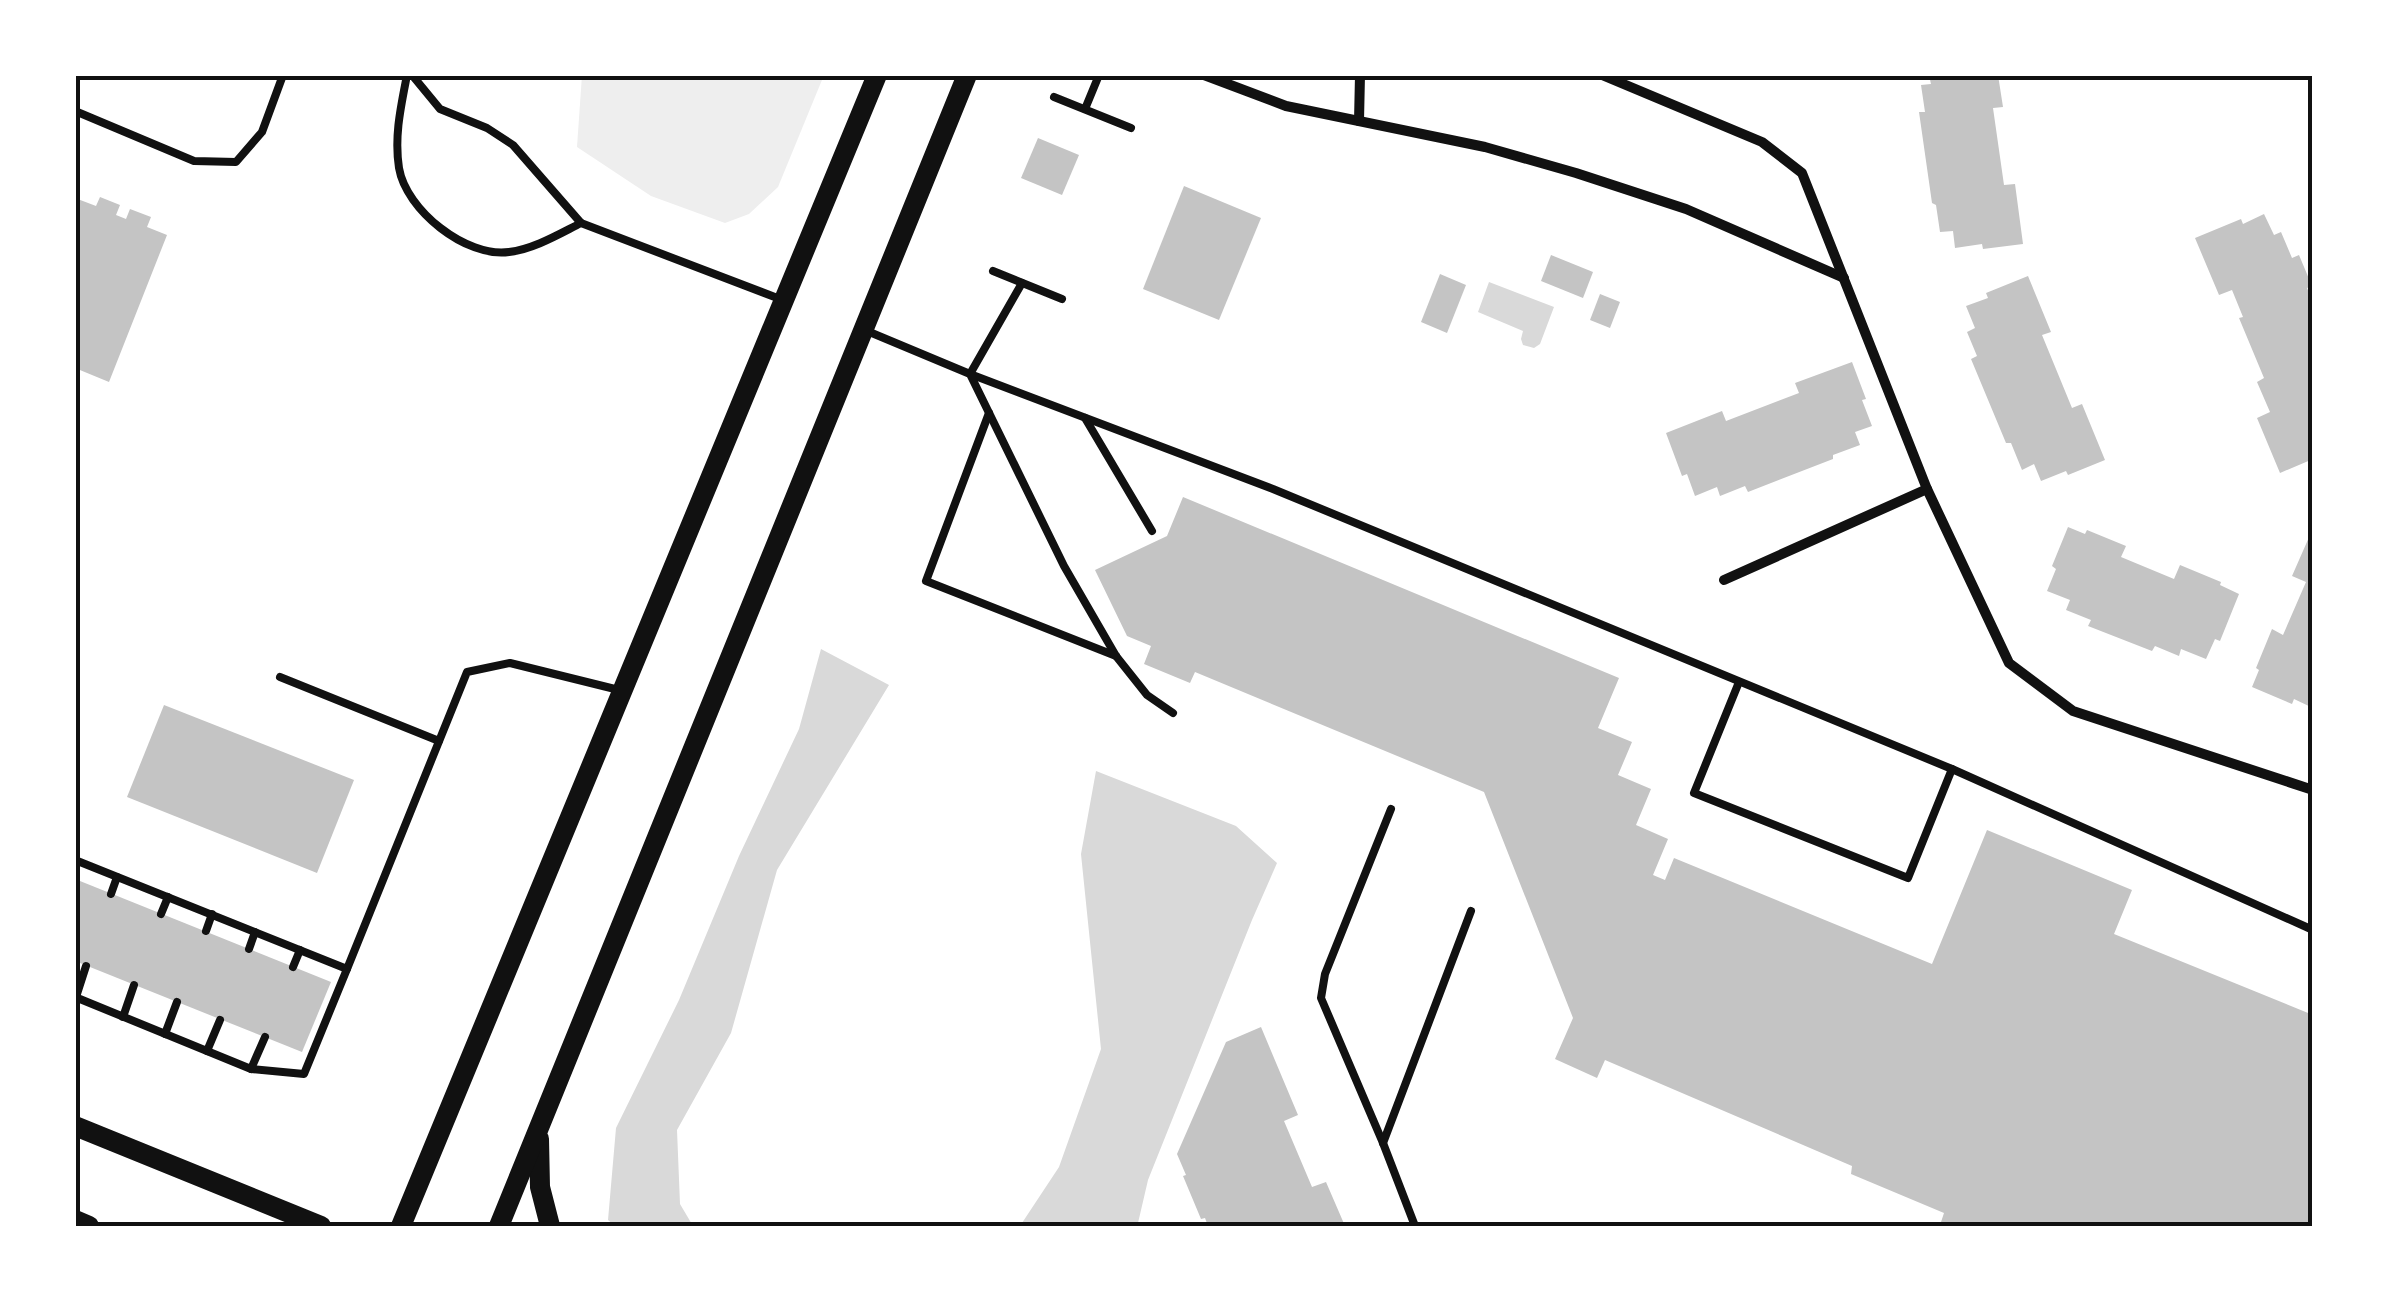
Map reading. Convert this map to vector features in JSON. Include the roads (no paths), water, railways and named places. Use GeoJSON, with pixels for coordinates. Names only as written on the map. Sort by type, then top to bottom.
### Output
{"type":"FeatureCollection","features":[{"type":"Feature","properties":{"kind":"main road"},"geometry":{"type":"LineString","coordinates":[[401,1226],[877,75]]}},
{"type":"Feature","properties":{"kind":"main road"},"geometry":{"type":"LineString","coordinates":[[498,1226],[967,75]]}},
{"type":"Feature","properties":{"kind":"main road"},"geometry":{"type":"LineString","coordinates":[[75,1126],[321,1226]]}},
{"type":"Feature","properties":{"kind":"main road"},"geometry":{"type":"LineString","coordinates":[[539,1127],[540,1188],[550,1226]]}},
{"type":"Feature","properties":{"kind":"main road"},"geometry":{"type":"LineString","coordinates":[[75,1220],[89,1226]]}},
{"type":"Feature","properties":{"kind":"street"},"geometry":{"type":"LineString","coordinates":[[1204,75],[1286,106],[1485,147],[1613,185],[1686,209],[1844,278]]}},
{"type":"Feature","properties":{"kind":"street"},"geometry":{"type":"LineString","coordinates":[[1359,121],[1360,75]]}},
{"type":"Feature","properties":{"kind":"street"},"geometry":{"type":"LineString","coordinates":[[1602,75],[1762,142],[1802,173],[1927,488],[2009,663],[2073,711],[2313,790]]}},
{"type":"Feature","properties":{"kind":"street"},"geometry":{"type":"LineString","coordinates":[[1724,580],[1927,488]]}},
{"type":"Feature","properties":{"kind":"lane"},"geometry":{"type":"LineString","coordinates":[[75,111],[194,160],[236,162],[262,132],[284,75]]}},
{"type":"Feature","properties":{"kind":"lane"},"geometry":{"type":"LineString","coordinates":[[409,75],[396,132],[400,172],[416,204],[443,231],[469,246],[510,252],[581,224]]}},
{"type":"Feature","properties":{"kind":"lane"},"geometry":{"type":"LineString","coordinates":[[409,75],[440,109],[488,128],[513,146],[581,224],[784,300]]}},
{"type":"Feature","properties":{"kind":"lane"},"geometry":{"type":"LineString","coordinates":[[1085,110],[1099,75]]}},
{"type":"Feature","properties":{"kind":"lane"},"geometry":{"type":"LineString","coordinates":[[1054,98],[1131,128]]}},
{"type":"Feature","properties":{"kind":"lane"},"geometry":{"type":"LineString","coordinates":[[993,271],[1062,299]]}},
{"type":"Feature","properties":{"kind":"lane"},"geometry":{"type":"LineString","coordinates":[[970,374],[1022,282]]}},
{"type":"Feature","properties":{"kind":"lane"},"geometry":{"type":"LineString","coordinates":[[863,330],[1273,489],[1952,769],[2313,930]]}},
{"type":"Feature","properties":{"kind":"lane"},"geometry":{"type":"LineString","coordinates":[[970,374],[1064,566],[1116,656],[1147,695],[1173,713]]}},
{"type":"Feature","properties":{"kind":"lane"},"geometry":{"type":"LineString","coordinates":[[989,414],[926,581],[1116,656]]}},
{"type":"Feature","properties":{"kind":"lane"},"geometry":{"type":"LineString","coordinates":[[1085,418],[1152,531]]}},
{"type":"Feature","properties":{"kind":"lane"},"geometry":{"type":"LineString","coordinates":[[86,966],[75,997],[251,1068],[304,1074],[467,672],[510,662],[623,692]]}},
{"type":"Feature","properties":{"kind":"lane"},"geometry":{"type":"LineString","coordinates":[[280,677],[439,741]]}},
{"type":"Feature","properties":{"kind":"lane"},"geometry":{"type":"LineString","coordinates":[[1739,682],[1694,792],[1908,878],[1952,769]]}},
{"type":"Feature","properties":{"kind":"lane"},"geometry":{"type":"LineString","coordinates":[[1392,809],[1325,974],[1322,998],[1415,1226]]}},
{"type":"Feature","properties":{"kind":"lane"},"geometry":{"type":"LineString","coordinates":[[75,860],[347,969]]}},
{"type":"Feature","properties":{"kind":"lane"},"geometry":{"type":"LineString","coordinates":[[112,894],[117,877]]}},
{"type":"Feature","properties":{"kind":"lane"},"geometry":{"type":"LineString","coordinates":[[162,914],[168,896]]}},
{"type":"Feature","properties":{"kind":"lane"},"geometry":{"type":"LineString","coordinates":[[1383,1143],[1471,911]]}},
{"type":"Feature","properties":{"kind":"lane"},"geometry":{"type":"LineString","coordinates":[[206,931],[212,914]]}},
{"type":"Feature","properties":{"kind":"lane"},"geometry":{"type":"LineString","coordinates":[[248,948],[255,932]]}},
{"type":"Feature","properties":{"kind":"lane"},"geometry":{"type":"LineString","coordinates":[[293,966],[300,950]]}},
{"type":"Feature","properties":{"kind":"lane"},"geometry":{"type":"LineString","coordinates":[[123,1016],[134,985]]}},
{"type":"Feature","properties":{"kind":"lane"},"geometry":{"type":"LineString","coordinates":[[165,1034],[177,1002]]}},
{"type":"Feature","properties":{"kind":"lane"},"geometry":{"type":"LineString","coordinates":[[207,1051],[220,1020]]}},
{"type":"Feature","properties":{"kind":"lane"},"geometry":{"type":"LineString","coordinates":[[251,1068],[264,1037]]}}]}
